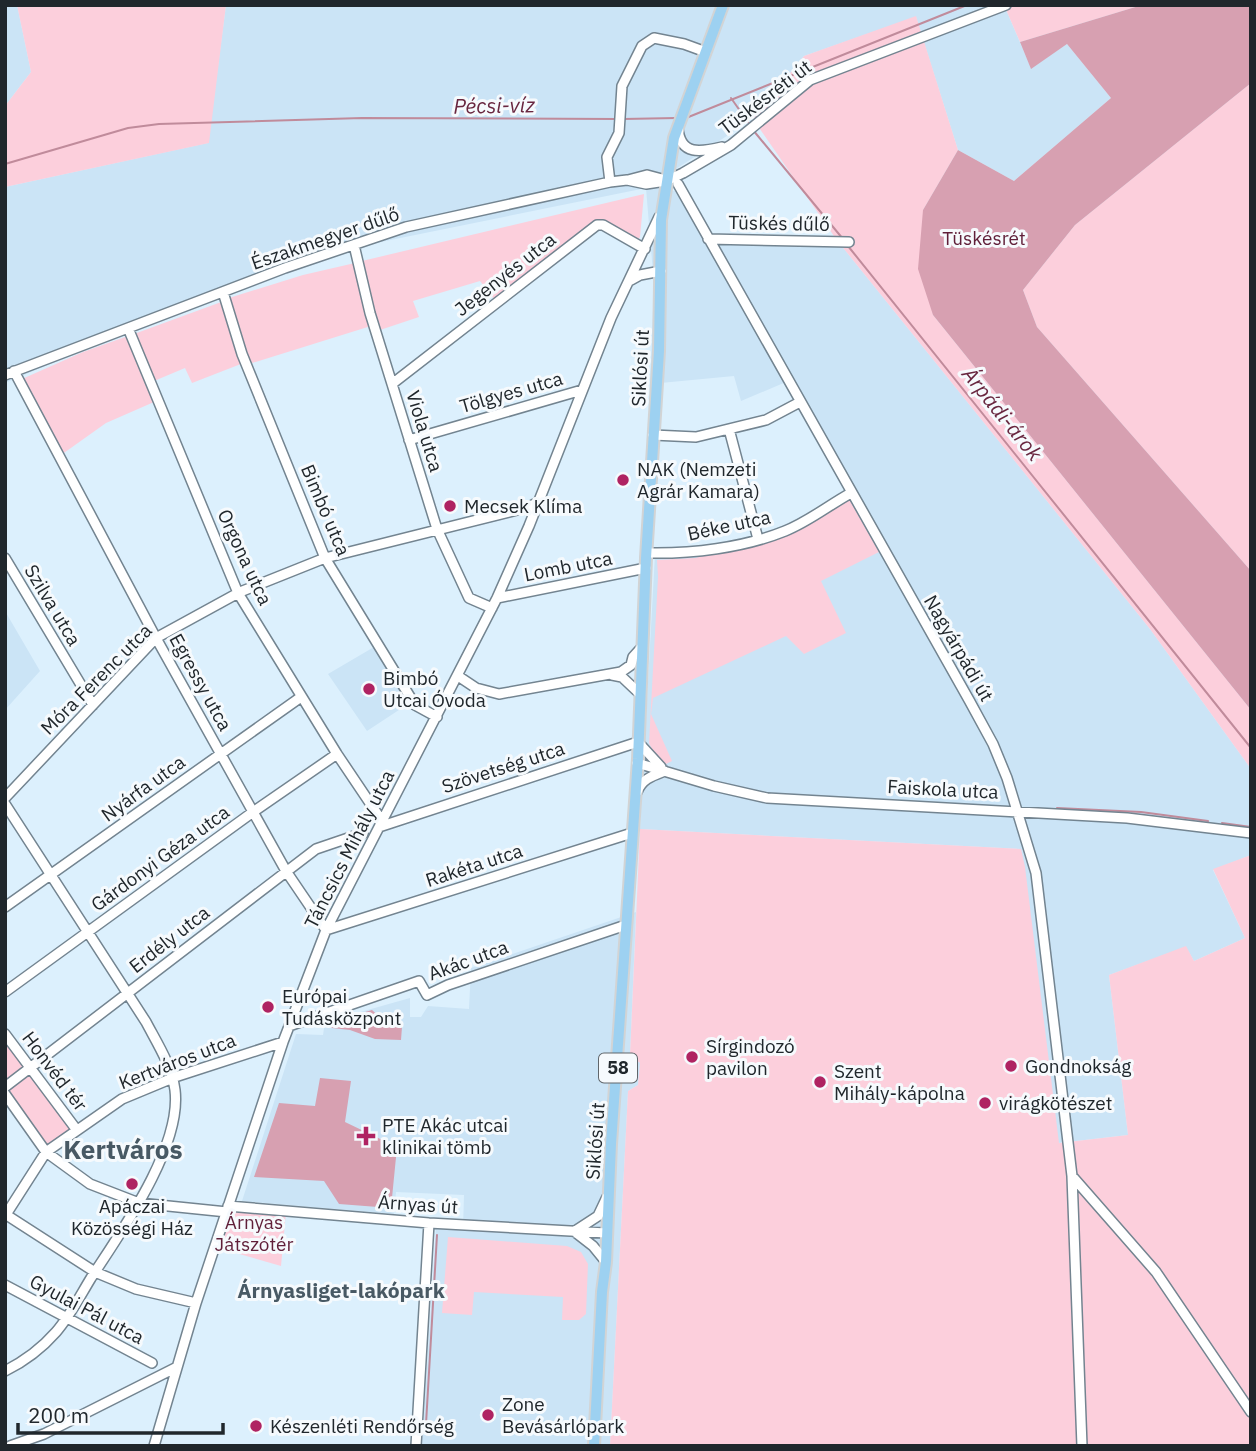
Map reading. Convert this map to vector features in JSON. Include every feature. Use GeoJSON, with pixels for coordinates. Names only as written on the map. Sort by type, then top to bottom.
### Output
{"type":"FeatureCollection","features":[{"type":"Feature","properties":{"kind":"main road","name":"Siklósi út"},"geometry":{"type":"LineString","coordinates":[[638,742],[662,208],[678,124],[723,5]]}},
{"type":"Feature","properties":{"kind":"main road","name":"58"},"geometry":{"type":"LineString","coordinates":[[635,797],[638,742]]}},
{"type":"Feature","properties":{"kind":"main road","name":"Siklósi út"},"geometry":{"type":"LineString","coordinates":[[594,1446],[635,797]]}},
{"type":"Feature","properties":{"kind":"street","name":"Tüskésréti út"},"geometry":{"type":"LineString","coordinates":[[666,181],[731,145],[794,92],[823,74],[1006,5]]}},
{"type":"Feature","properties":{"kind":"street"},"geometry":{"type":"LineString","coordinates":[[610,182],[607,157],[617,141],[622,86],[642,46],[648,40],[661,39],[706,52]]}},
{"type":"Feature","properties":{"kind":"street"},"geometry":{"type":"LineString","coordinates":[[678,124],[681,143],[691,150],[731,145]]}},
{"type":"Feature","properties":{"kind":"street","name":"Északmegyer dűlő"},"geometry":{"type":"LineString","coordinates":[[10,373],[223,292],[406,228],[610,182],[626,180],[646,184],[666,181]]}},
{"type":"Feature","properties":{"kind":"street","name":"Nagyárpádi út"},"geometry":{"type":"LineString","coordinates":[[678,184],[993,744],[1017,810],[1036,873],[1072,1176],[1083,1446]]}},
{"type":"Feature","properties":{"kind":"street","name":"Táncsics Mihály utca"},"geometry":{"type":"LineString","coordinates":[[155,1444],[196,1303],[283,1042],[326,930],[497,598],[624,290],[662,208]]}},
{"type":"Feature","properties":{"kind":"street","name":"Jegenyés utca"},"geometry":{"type":"LineString","coordinates":[[392,384],[597,225],[603,225],[645,249]]}},
{"type":"Feature","properties":{"kind":"street","name":"Tüskés dűlő"},"geometry":{"type":"LineString","coordinates":[[708,239],[846,242]]}},
{"type":"Feature","properties":{"kind":"street","name":"Viola utca"},"geometry":{"type":"LineString","coordinates":[[354,245],[370,313],[437,529],[469,598],[492,608]]}},
{"type":"Feature","properties":{"kind":"street"},"geometry":{"type":"LineString","coordinates":[[624,290],[634,278],[661,271]]}},
{"type":"Feature","properties":{"kind":"street","name":"Bimbó utca"},"geometry":{"type":"LineString","coordinates":[[223,292],[242,354],[325,558],[415,705],[437,717]]}},
{"type":"Feature","properties":{"kind":"street","name":"Orgona utca"},"geometry":{"type":"LineString","coordinates":[[128,328],[238,593],[381,824]]}},
{"type":"Feature","properties":{"kind":"street","name":"Egressy utca"},"geometry":{"type":"LineString","coordinates":[[10,373],[286,871],[326,930]]}},
{"type":"Feature","properties":{"kind":"street","name":"Tölgyes utca"},"geometry":{"type":"LineString","coordinates":[[409,440],[582,390]]}},
{"type":"Feature","properties":{"kind":"street"},"geometry":{"type":"LineString","coordinates":[[653,435],[696,437],[766,420],[800,402]]}},
{"type":"Feature","properties":{"kind":"street"},"geometry":{"type":"LineString","coordinates":[[729,429],[758,539]]}},
{"type":"Feature","properties":{"kind":"street","name":"Béke utca"},"geometry":{"type":"LineString","coordinates":[[647,553],[688,554],[786,531],[851,493]]}},
{"type":"Feature","properties":{"kind":"street","name":"Móra Ferenc utca"},"geometry":{"type":"LineString","coordinates":[[5,798],[156,638],[238,593],[325,558],[529,507],[538,502]]}},
{"type":"Feature","properties":{"kind":"street"},"geometry":{"type":"LineString","coordinates":[[503,513],[525,519],[528,526]]}},
{"type":"Feature","properties":{"kind":"street","name":"Szilva utca"},"geometry":{"type":"LineString","coordinates":[[5,558],[93,705]]}},
{"type":"Feature","properties":{"kind":"street","name":"Lomb utca"},"geometry":{"type":"LineString","coordinates":[[497,598],[646,568]]}},
{"type":"Feature","properties":{"kind":"street"},"geometry":{"type":"LineString","coordinates":[[458,676],[476,688],[499,694],[627,669],[642,647]]}},
{"type":"Feature","properties":{"kind":"street"},"geometry":{"type":"LineString","coordinates":[[596,676],[622,677],[640,694]]}},
{"type":"Feature","properties":{"kind":"street","name":"Nyárfa utca"},"geometry":{"type":"LineString","coordinates":[[5,907],[301,697]]}},
{"type":"Feature","properties":{"kind":"street"},"geometry":{"type":"LineString","coordinates":[[635,797],[640,785],[664,771],[638,742]]}},
{"type":"Feature","properties":{"kind":"street","name":"Szövetség utca"},"geometry":{"type":"LineString","coordinates":[[381,824],[638,742]]}},
{"type":"Feature","properties":{"kind":"street","name":"Gárdonyi Géza utca"},"geometry":{"type":"LineString","coordinates":[[5,992],[337,754]]}},
{"type":"Feature","properties":{"kind":"street","name":"Faiskola utca"},"geometry":{"type":"LineString","coordinates":[[637,763],[714,786],[767,798],[1017,810],[1127,818],[1251,833]]}},
{"type":"Feature","properties":{"kind":"street"},"geometry":{"type":"LineString","coordinates":[[5,804],[128,993],[162,1052],[175,1090],[171,1132],[139,1203],[55,1333],[20,1363],[5,1371]]}},
{"type":"Feature","properties":{"kind":"street","name":"Rakéta utca"},"geometry":{"type":"LineString","coordinates":[[326,930],[632,832]]}},
{"type":"Feature","properties":{"kind":"street","name":"Erdély utca"},"geometry":{"type":"LineString","coordinates":[[5,1087],[316,849],[363,834]]}},
{"type":"Feature","properties":{"kind":"street","name":"Akác utca"},"geometry":{"type":"LineString","coordinates":[[289,1026],[419,981],[427,995],[626,925]]}},
{"type":"Feature","properties":{"kind":"street","name":"Honvéd tér"},"geometry":{"type":"LineString","coordinates":[[5,1034],[76,1129]]}},
{"type":"Feature","properties":{"kind":"street","name":"Kertváros utca"},"geometry":{"type":"LineString","coordinates":[[6,1215],[46,1152],[122,1099],[172,1078],[283,1042]]}},
{"type":"Feature","properties":{"kind":"street"},"geometry":{"type":"LineString","coordinates":[[5,1094],[46,1152]]}},
{"type":"Feature","properties":{"kind":"street","name":"Árnyas út"},"geometry":{"type":"LineString","coordinates":[[46,1152],[90,1184],[139,1203],[293,1210],[429,1223],[606,1233]]}},
{"type":"Feature","properties":{"kind":"street"},"geometry":{"type":"LineString","coordinates":[[1072,1176],[1156,1272],[1251,1412]]}},
{"type":"Feature","properties":{"kind":"street"},"geometry":{"type":"LineString","coordinates":[[606,1262],[593,1246],[573,1231],[598,1216],[608,1195]]}},
{"type":"Feature","properties":{"kind":"street"},"geometry":{"type":"LineString","coordinates":[[6,1215],[95,1272],[136,1289],[196,1303]]}},
{"type":"Feature","properties":{"kind":"street"},"geometry":{"type":"LineString","coordinates":[[416,1446],[429,1223]]}},
{"type":"Feature","properties":{"kind":"street","name":"Gyulai Pál utca"},"geometry":{"type":"LineString","coordinates":[[5,1285],[152,1363]]}},
{"type":"Feature","properties":{"kind":"street"},"geometry":{"type":"LineString","coordinates":[[10,1446],[44,1434],[177,1367]]}},
{"type":"Feature","properties":{"kind":"shaded area"},"geometry":{"type":"Polygon","coordinates":[[[5,5],[17,5],[31,72],[5,106],[5,5]]]}},
{"type":"Feature","properties":{"kind":"shaded area"},"geometry":{"type":"Polygon","coordinates":[[[226,5],[1004,5],[1031,68],[1067,44],[1111,98],[1014,181],[958,150],[916,17],[804,56],[753,119],[648,187],[675,191],[705,238],[836,239],[1150,629],[1251,769],[1251,855],[1213,870],[1245,938],[1194,961],[1186,947],[1109,975],[1128,1135],[1058,1143],[1021,849],[640,829],[655,554],[688,554],[786,531],[847,495],[786,382],[741,401],[734,376],[650,384],[654,285],[646,188],[351,248],[97,344],[5,383],[5,187],[208,143],[226,5]]]}},
{"type":"Feature","properties":{"kind":"shaded area"},"geometry":{"type":"Polygon","coordinates":[[[5,611],[40,671],[5,710],[5,611]]]}},
{"type":"Feature","properties":{"kind":"shaded area","name":"Bimbó Utcai Óvoda"},"geometry":{"type":"Polygon","coordinates":[[[374,647],[408,704],[367,731],[328,674],[374,647]]]}},
{"type":"Feature","properties":{"kind":"shaded area"},"geometry":{"type":"Polygon","coordinates":[[[636,912],[630,1054],[640,1063],[638,1085],[628,1091],[610,1446],[422,1446],[436,1227],[463,1229],[464,1195],[396,1192],[394,1214],[242,1201],[296,1034],[323,1035],[325,1022],[410,998],[410,1017],[421,1017],[428,1006],[469,1009],[471,968],[636,912]]]}},
{"type":"Feature","properties":{"kind":"green space"},"geometry":{"type":"Polygon","coordinates":[[[17,5],[226,5],[209,143],[5,187],[5,106],[31,72],[17,5]]]}},
{"type":"Feature","properties":{"kind":"green space"},"geometry":{"type":"Polygon","coordinates":[[[1004,5],[1142,5],[1020,42],[1004,5]]]}},
{"type":"Feature","properties":{"kind":"green space","name":"Tüskésrét"},"geometry":{"type":"Polygon","coordinates":[[[1142,5],[1251,5],[1251,83],[1075,225],[1023,290],[1037,327],[1251,571],[1251,710],[933,315],[918,269],[923,210],[958,150],[1014,181],[1111,98],[1067,44],[1031,69],[1020,42],[1142,5]]]}},
{"type":"Feature","properties":{"kind":"green space"},"geometry":{"type":"Polygon","coordinates":[[[916,16],[958,150],[923,210],[933,315],[1251,710],[1251,769],[1150,629],[836,239],[753,119],[804,56],[916,16]]]}},
{"type":"Feature","properties":{"kind":"green space"},"geometry":{"type":"Polygon","coordinates":[[[1251,83],[1251,571],[1037,327],[1023,290],[1075,225],[1251,83]]]}},
{"type":"Feature","properties":{"kind":"green space"},"geometry":{"type":"Polygon","coordinates":[[[644,194],[640,237],[637,241],[601,220],[494,299],[480,281],[413,301],[419,317],[377,331],[362,261],[644,194]]]}},
{"type":"Feature","properties":{"kind":"green space"},"geometry":{"type":"Polygon","coordinates":[[[355,263],[371,326],[252,363],[245,351],[229,298],[303,275],[355,263]]]}},
{"type":"Feature","properties":{"kind":"green space"},"geometry":{"type":"Polygon","coordinates":[[[224,301],[246,362],[192,383],[185,368],[154,381],[134,334],[224,301]]]}},
{"type":"Feature","properties":{"kind":"green space"},"geometry":{"type":"Polygon","coordinates":[[[128,336],[154,402],[106,423],[61,455],[22,379],[128,336]]]}},
{"type":"Feature","properties":{"kind":"green space"},"geometry":{"type":"Polygon","coordinates":[[[849,499],[879,552],[821,581],[846,633],[804,654],[786,636],[653,698],[651,714],[672,761],[666,764],[655,755],[649,743],[657,560],[695,558],[788,535],[849,499]]]}},
{"type":"Feature","properties":{"kind":"green space"},"geometry":{"type":"Polygon","coordinates":[[[640,829],[1021,849],[1059,1143],[1128,1135],[1109,975],[1186,946],[1194,961],[1245,938],[1213,869],[1251,855],[1251,1446],[610,1446],[628,1091],[638,1085],[640,1063],[630,1055],[640,829]]]}},
{"type":"Feature","properties":{"kind":"green space"},"geometry":{"type":"Polygon","coordinates":[[[372,1010],[382,1019],[402,1027],[401,1040],[375,1039],[350,1030],[332,1028],[328,1023],[372,1010]]]}},
{"type":"Feature","properties":{"kind":"green space"},"geometry":{"type":"Polygon","coordinates":[[[5,1034],[76,1129],[46,1152],[5,1094],[5,1034]]]}},
{"type":"Feature","properties":{"kind":"green space"},"geometry":{"type":"Polygon","coordinates":[[[320,1078],[351,1081],[345,1122],[397,1147],[391,1208],[339,1204],[324,1181],[254,1177],[279,1103],[315,1106],[320,1078]]]}},
{"type":"Feature","properties":{"kind":"green space","name":"Árnyas Játszótér"},"geometry":{"type":"Polygon","coordinates":[[[228,1206],[286,1212],[281,1266],[215,1247],[228,1206]]]}},
{"type":"Feature","properties":{"kind":"green space"},"geometry":{"type":"Polygon","coordinates":[[[448,1237],[567,1246],[581,1252],[588,1264],[586,1314],[579,1320],[562,1320],[563,1297],[474,1292],[472,1315],[442,1313],[448,1237]]]}},
{"type":"Feature","properties":{"kind":"waterway","name":"Pécsi-víz"},"geometry":{"type":"LineString","coordinates":[[686,118],[967,5]]}},
{"type":"Feature","properties":{"kind":"waterway","name":"Árpádi-árok"},"geometry":{"type":"LineString","coordinates":[[731,98],[750,125]]}},
{"type":"Feature","properties":{"kind":"waterway","name":"Pécsi-víz"},"geometry":{"type":"LineString","coordinates":[[5,164],[128,128],[159,124],[362,118],[618,119]]}},
{"type":"Feature","properties":{"kind":"waterway","name":"Pécsi-víz"},"geometry":{"type":"LineString","coordinates":[[623,119],[677,118]]}},
{"type":"Feature","properties":{"kind":"waterway","name":"Árpádi-árok"},"geometry":{"type":"LineString","coordinates":[[753,130],[843,239]]}},
{"type":"Feature","properties":{"kind":"waterway","name":"Árpádi-árok"},"geometry":{"type":"LineString","coordinates":[[848,246],[1251,748]]}},
{"type":"Feature","properties":{"kind":"waterway"},"geometry":{"type":"LineString","coordinates":[[1057,808],[1141,812],[1208,821]]}},
{"type":"Feature","properties":{"kind":"waterway"},"geometry":{"type":"LineString","coordinates":[[1222,823],[1251,827]]}},
{"type":"Feature","properties":{"kind":"waterway"},"geometry":{"type":"LineString","coordinates":[[426,1424],[437,1235]]}},
{"type":"Feature","properties":{"kind":"place","name":"NAK (Nemzeti Agrár Kamara)"},"geometry":{"type":"Point","coordinates":[623,480]}},
{"type":"Feature","properties":{"kind":"place","name":"Mecsek Klíma"},"geometry":{"type":"Point","coordinates":[450,506]}},
{"type":"Feature","properties":{"kind":"place","name":"Bimbó Utcai Óvoda"},"geometry":{"type":"Point","coordinates":[369,689]}},
{"type":"Feature","properties":{"kind":"place","name":"Európai Tudásközpont"},"geometry":{"type":"Point","coordinates":[268,1007]}},
{"type":"Feature","properties":{"kind":"place","name":"Sírgindozó pavilon"},"geometry":{"type":"Point","coordinates":[692,1057]}},
{"type":"Feature","properties":{"kind":"place","name":"Gondnokság"},"geometry":{"type":"Point","coordinates":[1011,1066]}},
{"type":"Feature","properties":{"kind":"place","name":"Szent Mihály-kápolna"},"geometry":{"type":"Point","coordinates":[820,1082]}},
{"type":"Feature","properties":{"kind":"place","name":"virágkötészet"},"geometry":{"type":"Point","coordinates":[985,1103]}},
{"type":"Feature","properties":{"kind":"place","name":"PTE Akác utcai klinikai tömb"},"geometry":{"type":"Point","coordinates":[366,1136]}},
{"type":"Feature","properties":{"kind":"place","name":"Apáczai Közösségi Ház"},"geometry":{"type":"Point","coordinates":[132,1184]}},
{"type":"Feature","properties":{"kind":"place","name":"Zone Bevásárlópark"},"geometry":{"type":"Point","coordinates":[488,1415]}},
{"type":"Feature","properties":{"kind":"place","name":"Készenléti Rendőrség"},"geometry":{"type":"Point","coordinates":[256,1426]}},
{"type":"Feature","properties":{"kind":"district","name":"Kertváros"},"geometry":{"type":"Point","coordinates":[123,1150]}},
{"type":"Feature","properties":{"kind":"district","name":"Árnyasliget-lakópark"},"geometry":{"type":"Point","coordinates":[341,1291]}}]}
